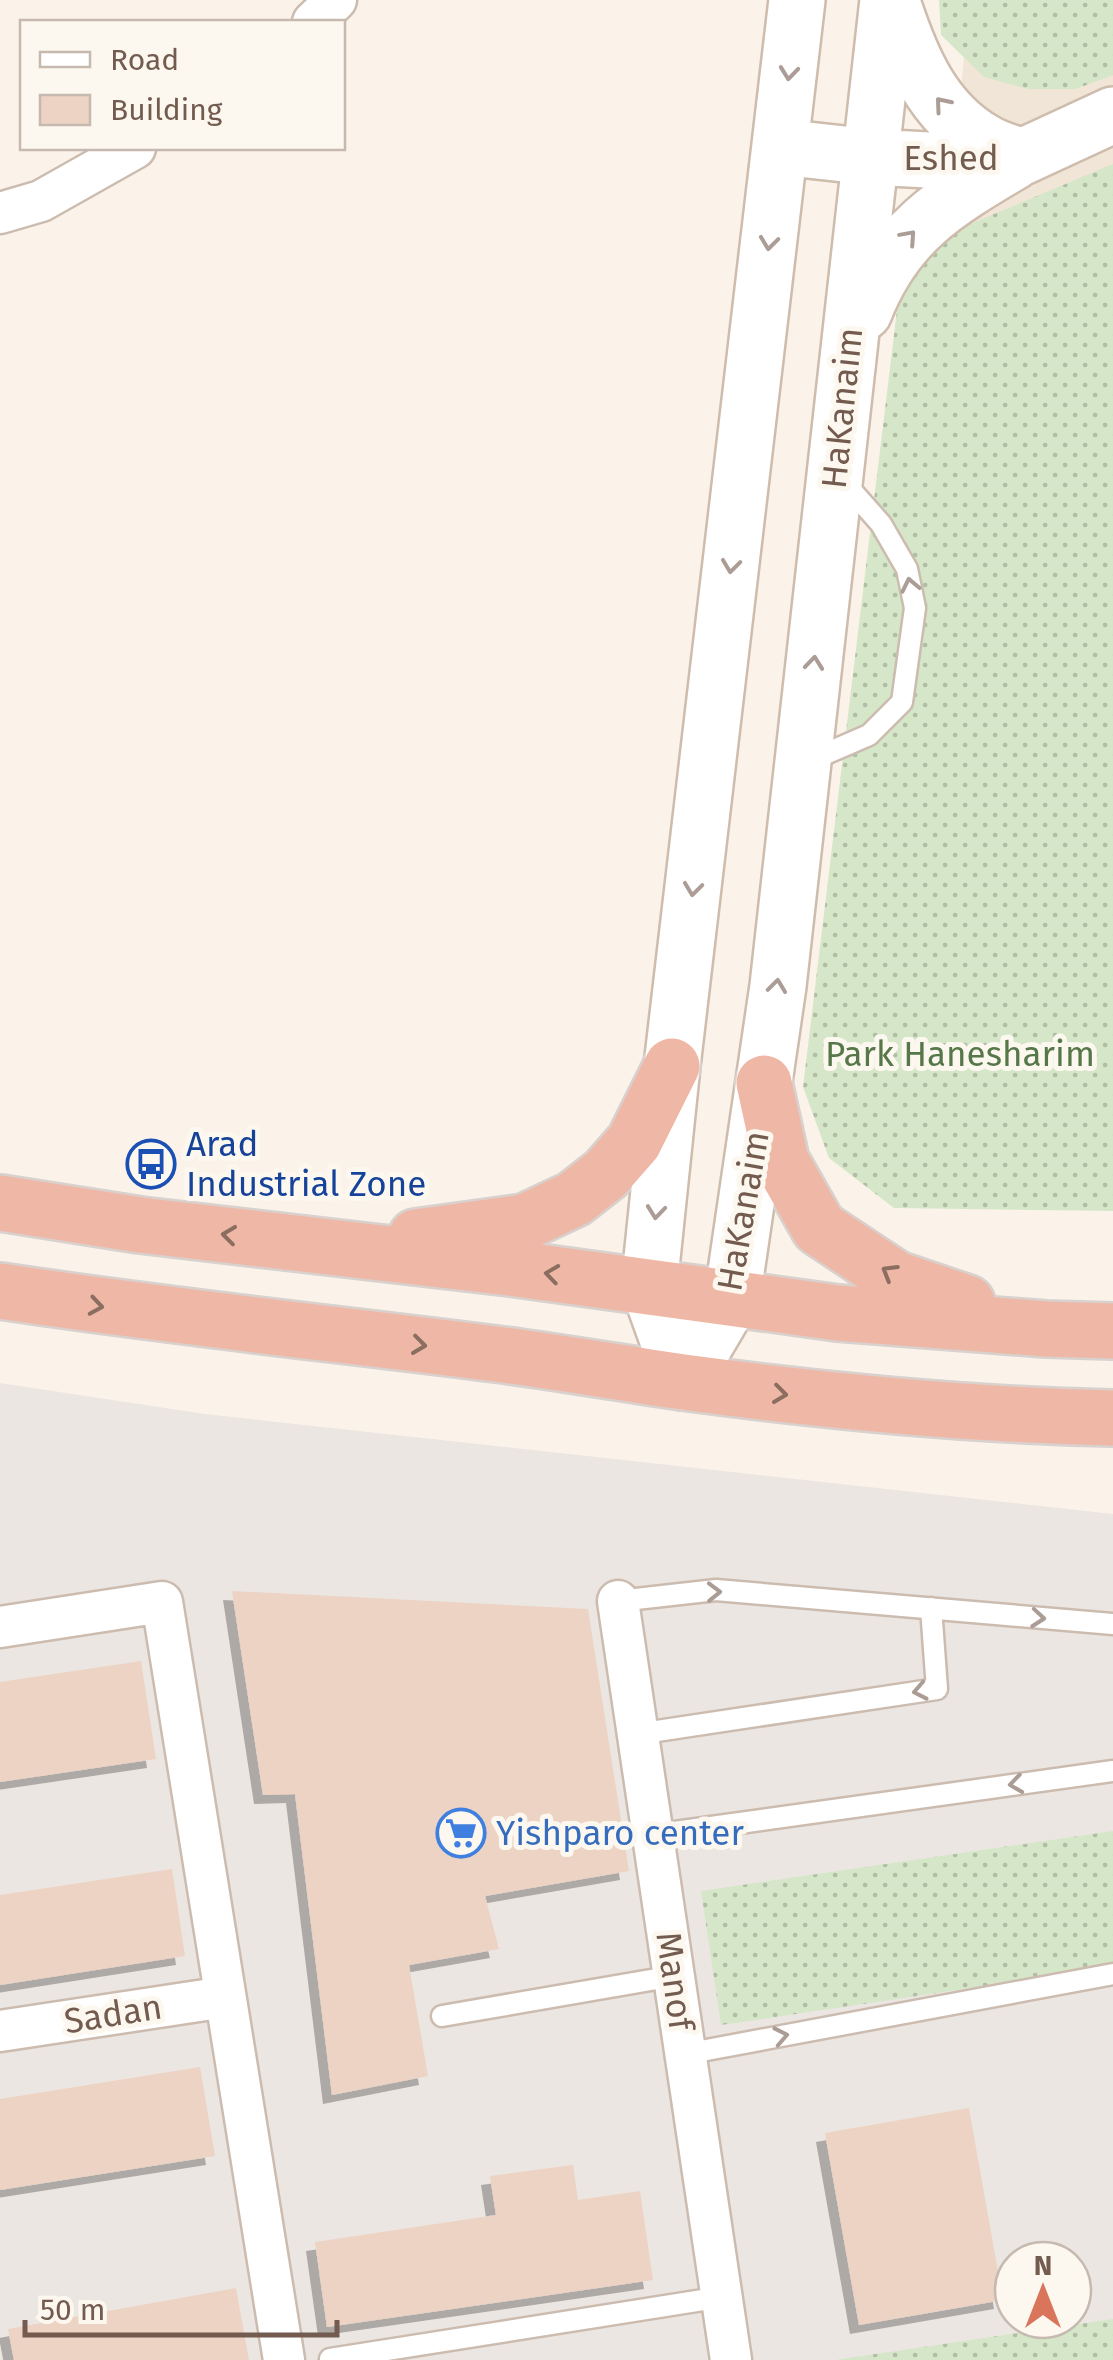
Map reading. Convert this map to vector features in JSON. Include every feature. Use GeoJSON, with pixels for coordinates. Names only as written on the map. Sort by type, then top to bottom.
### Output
{"type":"FeatureCollection","features":[{"type":"Feature","properties":{"kind":"highway"},"geometry":{"type":"LineString","coordinates":[[340,1248],[525,1222],[574,1199],[606,1174],[634,1142],[672,1066]]}},
{"type":"Feature","properties":{"kind":"highway"},"geometry":{"type":"LineString","coordinates":[[764,1082],[781,1161],[819,1228],[896,1278],[1046,1329]]}},
{"type":"Feature","properties":{"kind":"highway"},"geometry":{"type":"LineString","coordinates":[[0,1204],[838,1313],[1113,1331]]}},
{"type":"Feature","properties":{"kind":"highway"},"geometry":{"type":"LineString","coordinates":[[0,1291],[829,1400],[1113,1418]]}},
{"type":"Feature","properties":{"kind":"main road"},"geometry":{"type":"LineString","coordinates":[[683,1382],[648,1287],[797,0]]}},
{"type":"Feature","properties":{"kind":"main road"},"geometry":{"type":"LineString","coordinates":[[890,0],[920,75],[942,106],[986,143],[1022,157]]}},
{"type":"Feature","properties":{"kind":"main road","name":"HaKanaim"},"geometry":{"type":"LineString","coordinates":[[683,1382],[732,1299],[778,986],[890,0]]}},
{"type":"Feature","properties":{"kind":"main road","name":"Eshed"},"geometry":{"type":"LineString","coordinates":[[781,147],[870,157],[986,163],[1022,157],[1113,115]]}},
{"type":"Feature","properties":{"kind":"main road"},"geometry":{"type":"LineString","coordinates":[[848,353],[871,294],[891,258],[920,224],[1022,157]]}},
{"type":"Feature","properties":{"kind":"street"},"geometry":{"type":"LineString","coordinates":[[315,20],[336,0]]}},
{"type":"Feature","properties":{"kind":"street"},"geometry":{"type":"LineString","coordinates":[[0,213],[41,201],[131,150]]}},
{"type":"Feature","properties":{"kind":"street"},"geometry":{"type":"LineString","coordinates":[[0,1627],[162,1602],[284,2360]]}},
{"type":"Feature","properties":{"kind":"street","name":"Manof"},"geometry":{"type":"LineString","coordinates":[[618,1602],[731,2360]]}},
{"type":"Feature","properties":{"kind":"street","name":"Sadan"},"geometry":{"type":"LineString","coordinates":[[0,2031],[225,1997]]}},
{"type":"Feature","properties":{"kind":"lane"},"geometry":{"type":"LineString","coordinates":[[803,763],[869,735],[902,702],[915,608],[908,569],[881,524],[836,473]]}},
{"type":"Feature","properties":{"kind":"lane"},"geometry":{"type":"LineString","coordinates":[[618,1602],[716,1590],[1113,1624]]}},
{"type":"Feature","properties":{"kind":"lane"},"geometry":{"type":"LineString","coordinates":[[637,1734],[936,1690],[931,1608]]}},
{"type":"Feature","properties":{"kind":"lane"},"geometry":{"type":"LineString","coordinates":[[653,1835],[1113,1771]]}},
{"type":"Feature","properties":{"kind":"lane"},"geometry":{"type":"LineString","coordinates":[[686,2054],[1113,1974]]}},
{"type":"Feature","properties":{"kind":"lane"},"geometry":{"type":"LineString","coordinates":[[442,2016],[674,1976]]}},
{"type":"Feature","properties":{"kind":"lane"},"geometry":{"type":"LineString","coordinates":[[330,2358],[722,2297]]}},
{"type":"Feature","properties":{"kind":"shaded area"},"geometry":{"type":"Polygon","coordinates":[[[969,0],[1113,0],[1113,170],[946,256],[969,0]]]}},
{"type":"Feature","properties":{"kind":"shaded area"},"geometry":{"type":"Polygon","coordinates":[[[0,1383],[205,1414],[1113,1514],[1113,2360],[0,2360],[0,1383]]]}},
{"type":"Feature","properties":{"kind":"green space"},"geometry":{"type":"Polygon","coordinates":[[[939,0],[1113,0],[1113,75],[1076,89],[1028,89],[984,77],[941,35],[939,0]]]}},
{"type":"Feature","properties":{"kind":"green space","name":"Park Hanesharim"},"geometry":{"type":"Polygon","coordinates":[[[1113,164],[1113,1211],[894,1208],[829,1158],[803,1087],[904,252],[1113,164]]]}},
{"type":"Feature","properties":{"kind":"green space"},"geometry":{"type":"Polygon","coordinates":[[[1113,1831],[1113,1967],[721,2025],[701,1891],[1113,1831]]]}},
{"type":"Feature","properties":{"kind":"green space"},"geometry":{"type":"Polygon","coordinates":[[[1113,2319],[1113,2360],[835,2360],[993,2337],[993,2340],[1093,2340],[1093,2322],[1113,2319]]]}},
{"type":"Feature","properties":{"kind":"building","name":"Yishparo center"},"geometry":{"type":"Polygon","coordinates":[[[232,1591],[588,1609],[629,1871],[485,1896],[499,1949],[409,1965],[428,2076],[332,2095],[295,1794],[263,1795],[232,1591]]]}},
{"type":"Feature","properties":{"kind":"building"},"geometry":{"type":"Polygon","coordinates":[[[141,1661],[156,1759],[0,1782],[0,1682],[141,1661]]]}},
{"type":"Feature","properties":{"kind":"building"},"geometry":{"type":"Polygon","coordinates":[[[172,1869],[185,1956],[0,1985],[0,1895],[172,1869]]]}},
{"type":"Feature","properties":{"kind":"building"},"geometry":{"type":"Polygon","coordinates":[[[200,2067],[215,2156],[0,2190],[0,2099],[200,2067]]]}},
{"type":"Feature","properties":{"kind":"building"},"geometry":{"type":"Polygon","coordinates":[[[969,2108],[993,2244],[993,2302],[859,2325],[825,2133],[969,2108]]]}},
{"type":"Feature","properties":{"kind":"building"},"geometry":{"type":"Polygon","coordinates":[[[573,2165],[578,2200],[640,2191],[653,2280],[327,2327],[315,2242],[496,2215],[490,2176],[573,2165]]]}},
{"type":"Feature","properties":{"kind":"building"},"geometry":{"type":"Polygon","coordinates":[[[236,2288],[249,2360],[14,2360],[8,2329],[236,2288]]]}},
{"type":"Feature","properties":{"kind":"place","name":"Arad Industrial Zone"},"geometry":{"type":"Point","coordinates":[151,1164]}},
{"type":"Feature","properties":{"kind":"place","name":"Yishparo center"},"geometry":{"type":"Point","coordinates":[461,1833]}}]}
